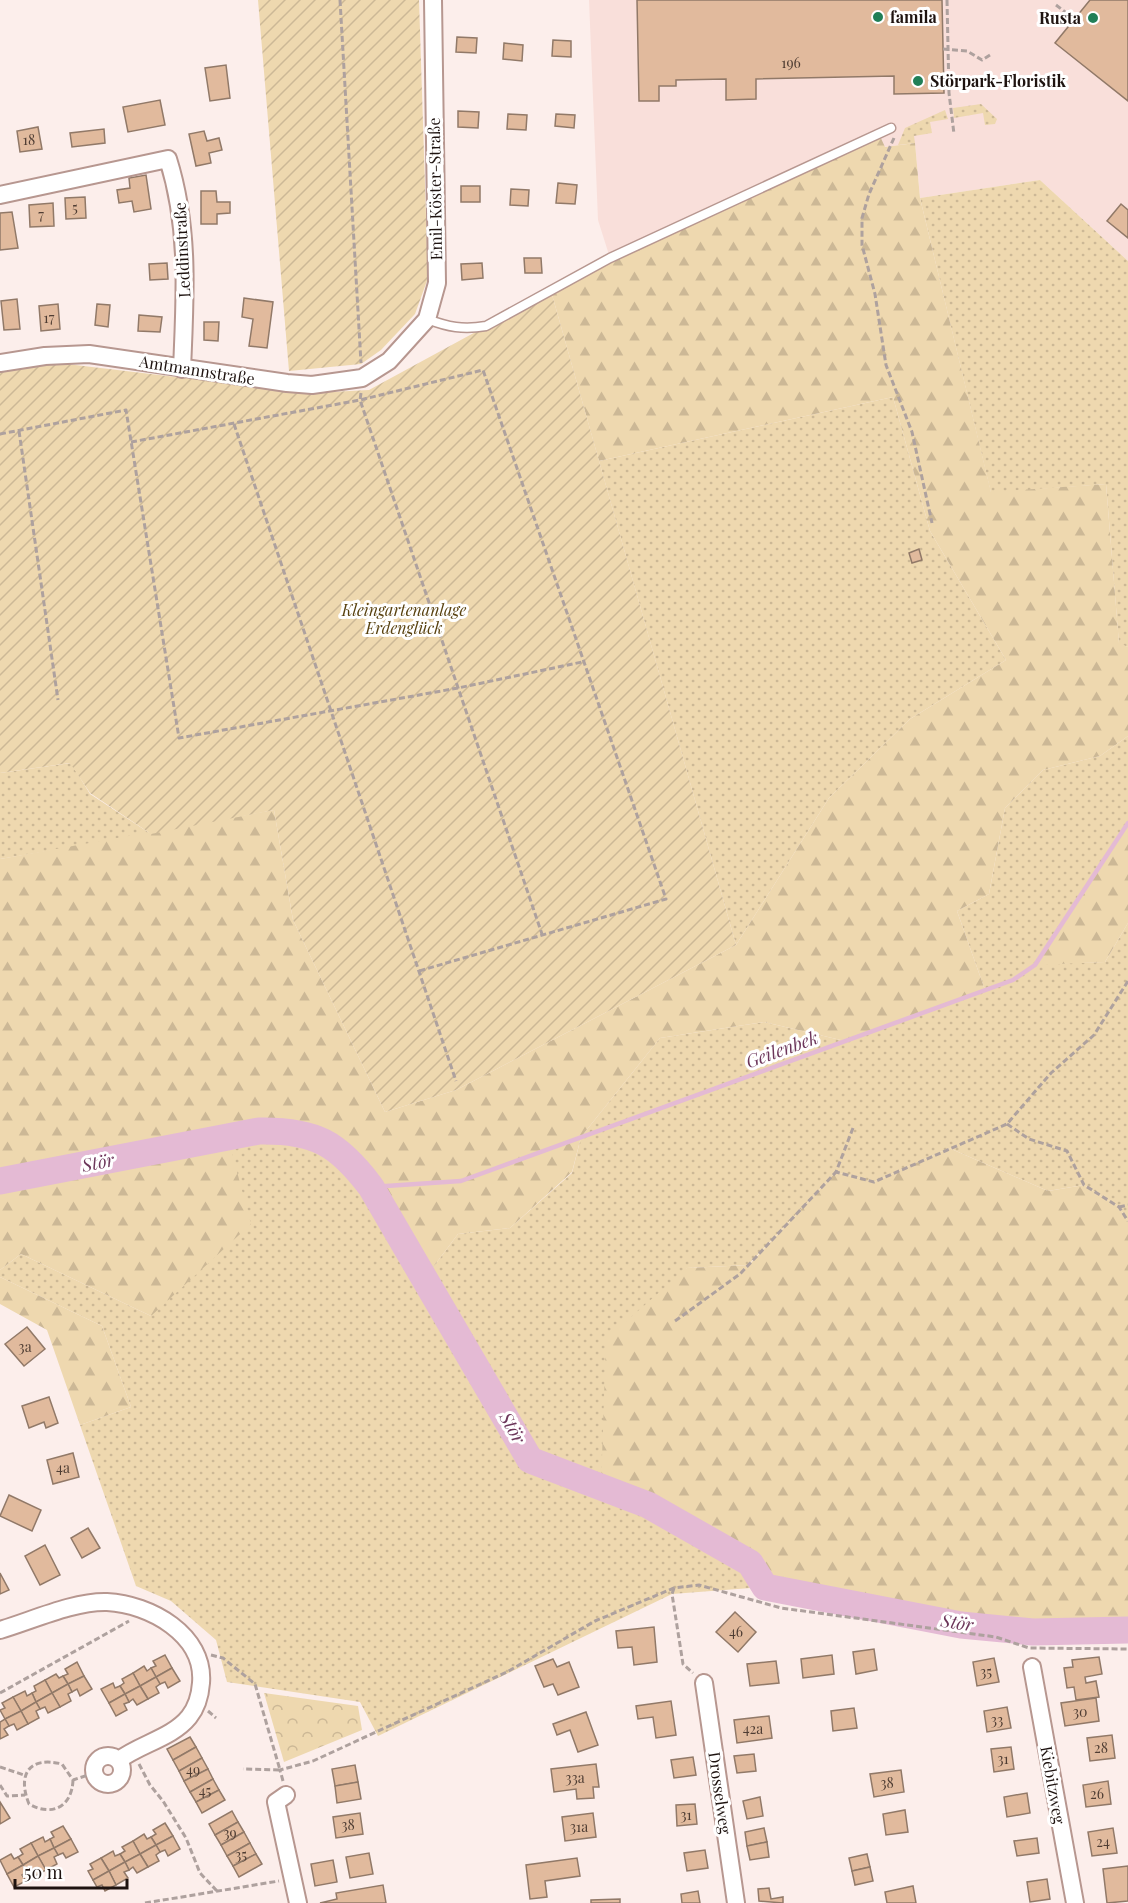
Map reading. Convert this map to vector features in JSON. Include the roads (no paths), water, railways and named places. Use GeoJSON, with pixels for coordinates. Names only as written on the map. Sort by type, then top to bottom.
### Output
{"type":"FeatureCollection","features":[{"type":"Feature","properties":{"kind":"street","name":"Emil-Köster-Straße"},"geometry":{"type":"LineString","coordinates":[[389,361],[427,319],[437,283],[433,0]]}},
{"type":"Feature","properties":{"kind":"street","name":"Leddinstraße"},"geometry":{"type":"LineString","coordinates":[[0,195],[168,159],[178,192],[184,230],[186,271],[182,369]]}},
{"type":"Feature","properties":{"kind":"street","name":"Amtmannstraße"},"geometry":{"type":"LineString","coordinates":[[0,363],[45,356],[89,354],[182,369],[312,385],[362,378],[389,361]]}},
{"type":"Feature","properties":{"kind":"street"},"geometry":{"type":"LineString","coordinates":[[0,1630],[92,1603],[126,1605],[146,1611],[185,1637],[195,1651],[202,1674],[198,1704],[180,1726],[132,1749],[118,1760],[106,1756],[98,1760],[94,1773]]}},
{"type":"Feature","properties":{"kind":"street","name":"Kiebitzweg"},"geometry":{"type":"LineString","coordinates":[[1032,1667],[1075,1903]]}},
{"type":"Feature","properties":{"kind":"street","name":"Drosselweg"},"geometry":{"type":"LineString","coordinates":[[704,1683],[736,1903]]}},
{"type":"Feature","properties":{"kind":"street"},"geometry":{"type":"LineString","coordinates":[[286,1795],[276,1802],[298,1903]]}},
{"type":"Feature","properties":{"kind":"lane"},"geometry":{"type":"LineString","coordinates":[[427,319],[448,327],[465,330],[486,326],[610,258],[891,128]]}},
{"type":"Feature","properties":{"kind":"waterway","name":"Geilenbek"},"geometry":{"type":"LineString","coordinates":[[371,1187],[461,1181],[1013,980],[1035,965],[1128,823]]}},
{"type":"Feature","properties":{"kind":"waterway","name":"Stör"},"geometry":{"type":"LineString","coordinates":[[0,1181],[259,1131],[295,1133],[324,1142],[347,1160],[371,1187],[530,1460],[648,1505],[750,1563],[765,1587],[961,1625],[1033,1632],[1128,1630]]}},
{"type":"Feature","properties":{"kind":"place","name":"famila"},"geometry":{"type":"Point","coordinates":[878,17]}},
{"type":"Feature","properties":{"kind":"place","name":"Rusta"},"geometry":{"type":"Point","coordinates":[1093,18]}},
{"type":"Feature","properties":{"kind":"place","name":"Störpark-Floristik"},"geometry":{"type":"Point","coordinates":[918,81]}},
{"type":"Feature","properties":{"kind":"park label","name":"Kleingartenanlage Erdenglück"},"geometry":{"type":"Point","coordinates":[404,619]}}]}
